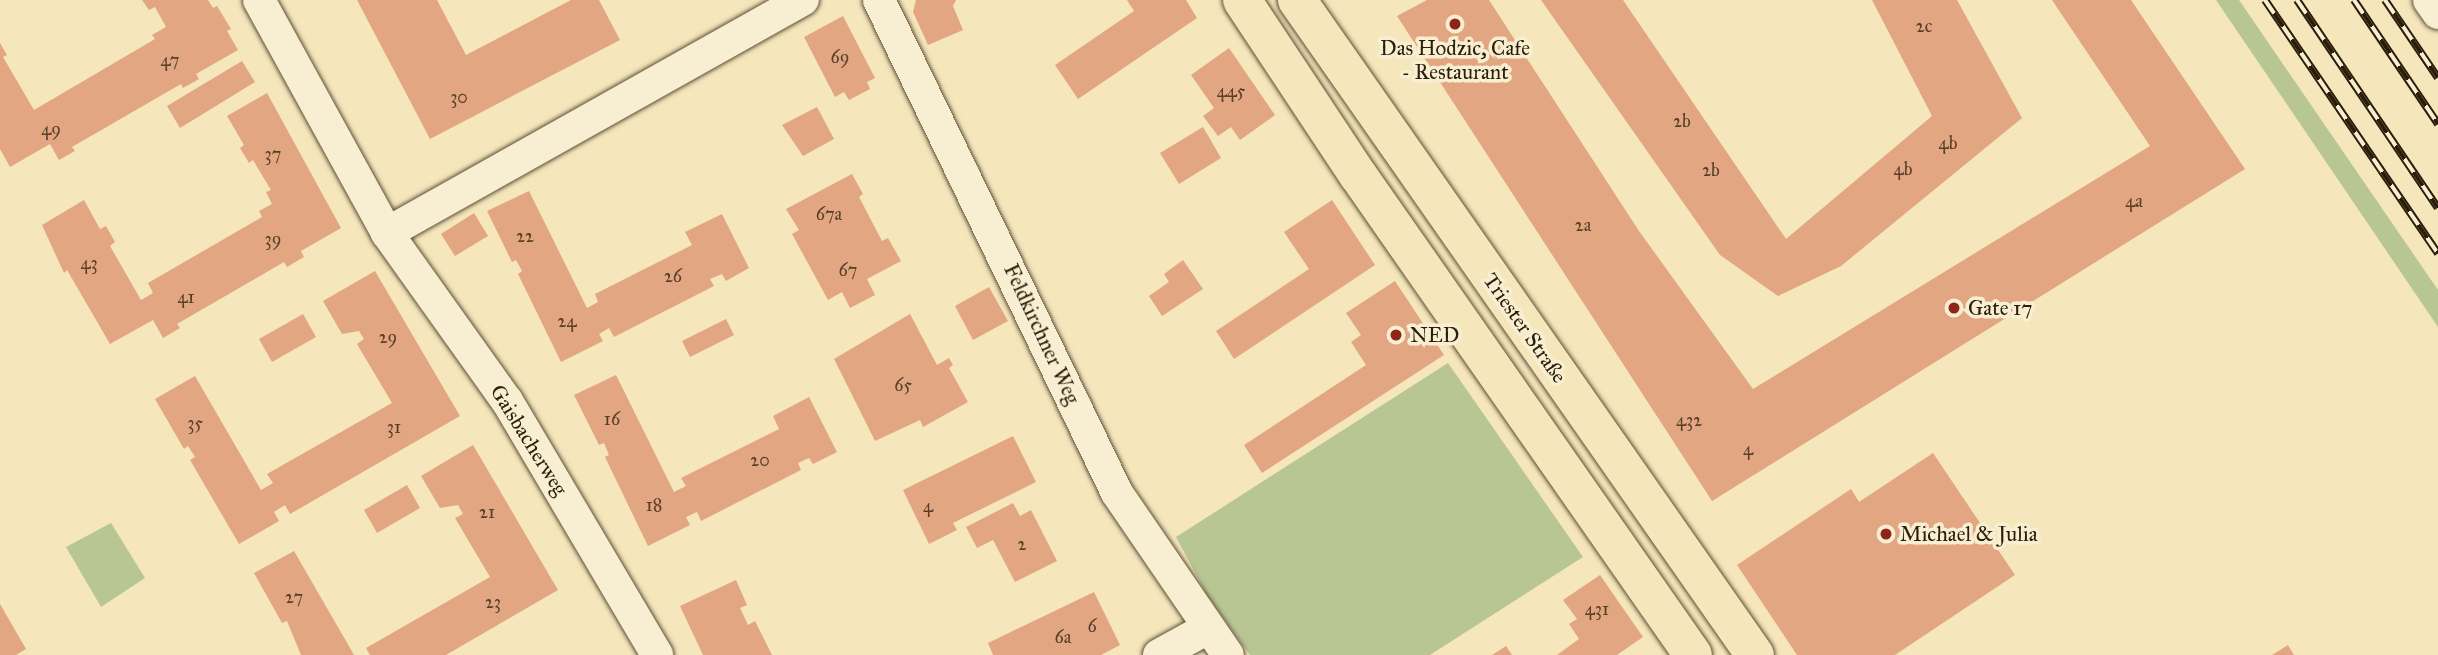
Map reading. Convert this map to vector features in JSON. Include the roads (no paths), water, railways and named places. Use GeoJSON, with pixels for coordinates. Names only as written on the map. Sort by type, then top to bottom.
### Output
{"type":"FeatureCollection","features":[{"type":"Feature","properties":{"kind":"main road"},"geometry":{"type":"LineString","coordinates":[[1242,0],[1358,175],[1693,655]]}},
{"type":"Feature","properties":{"kind":"main road","name":"Triester Straße"},"geometry":{"type":"LineString","coordinates":[[1297,0],[1755,655]]}},
{"type":"Feature","properties":{"kind":"street","name":"Gaisbacherweg"},"geometry":{"type":"LineString","coordinates":[[259,0],[387,233],[506,401],[657,655]]}},
{"type":"Feature","properties":{"kind":"street"},"geometry":{"type":"LineString","coordinates":[[387,233],[803,0]]}},
{"type":"Feature","properties":{"kind":"street","name":"Feldkirchner Weg"},"geometry":{"type":"LineString","coordinates":[[878,0],[1117,493],[1228,655]]}},
{"type":"Feature","properties":{"kind":"street"},"geometry":{"type":"LineString","coordinates":[[2429,0],[2438,13]]}},
{"type":"Feature","properties":{"kind":"street"},"geometry":{"type":"LineString","coordinates":[[1160,655],[1208,628]]}},
{"type":"Feature","properties":{"kind":"railway"},"geometry":{"type":"LineString","coordinates":[[2265,0],[2438,254]]}},
{"type":"Feature","properties":{"kind":"railway"},"geometry":{"type":"LineString","coordinates":[[2297,0],[2438,208]]}},
{"type":"Feature","properties":{"kind":"railway"},"geometry":{"type":"LineString","coordinates":[[2354,0],[2438,124]]}},
{"type":"Feature","properties":{"kind":"railway"},"geometry":{"type":"LineString","coordinates":[[2385,0],[2438,78]]}},
{"type":"Feature","properties":{"kind":"place","name":"Das Hodzic, Cafe - Restaurant"},"geometry":{"type":"Point","coordinates":[1455,24]}},
{"type":"Feature","properties":{"kind":"place","name":"Gate 17"},"geometry":{"type":"Point","coordinates":[1954,308]}},
{"type":"Feature","properties":{"kind":"place","name":"NED"},"geometry":{"type":"Point","coordinates":[1396,335]}},
{"type":"Feature","properties":{"kind":"place","name":"Michael & Julia"},"geometry":{"type":"Point","coordinates":[1886,534]}}]}
